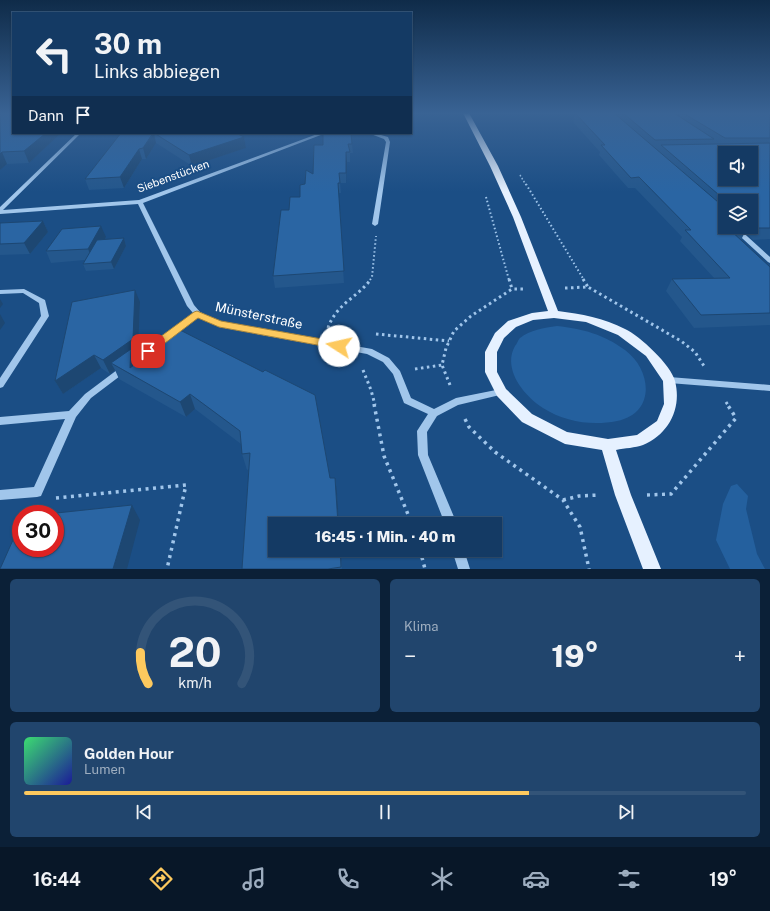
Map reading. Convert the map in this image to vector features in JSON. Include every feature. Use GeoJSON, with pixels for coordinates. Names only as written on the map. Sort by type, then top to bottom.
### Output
{"type":"FeatureCollection","features":[{"type":"Feature","properties":{"kind":"main road"},"geometry":{"type":"LineString","coordinates":[[480,140],[511,204],[554,314]]}},
{"type":"Feature","properties":{"kind":"main road"},"geometry":{"type":"LineString","coordinates":[[554,314],[588,319],[622,332],[650,353],[668,380],[671,404],[662,425],[640,440],[608,445],[565,438],[527,418],[501,392],[491,372],[491,352],[498,336],[512,324],[532,317],[554,314]]}},
{"type":"Feature","properties":{"kind":"main road"},"geometry":{"type":"LineString","coordinates":[[608,445],[623,495],[652,569]]}},
{"type":"Feature","properties":{"kind":"street"},"geometry":{"type":"LineString","coordinates":[[0,211],[72,140]]}},
{"type":"Feature","properties":{"kind":"street","name":"Siebenstücken"},"geometry":{"type":"LineString","coordinates":[[0,211],[140,202],[307,140]]}},
{"type":"Feature","properties":{"kind":"street"},"geometry":{"type":"LineString","coordinates":[[375,224],[388,142],[387,140]]}},
{"type":"Feature","properties":{"kind":"street","name":"Münsterstraße"},"geometry":{"type":"LineString","coordinates":[[140,202],[191,306],[197,314],[219,324],[369,351],[386,360],[397,373],[407,400],[434,413]]}},
{"type":"Feature","properties":{"kind":"street"},"geometry":{"type":"LineString","coordinates":[[741,234],[770,261]]}},
{"type":"Feature","properties":{"kind":"street"},"geometry":{"type":"LineString","coordinates":[[0,292],[24,291],[42,302],[45,316],[0,385]]}},
{"type":"Feature","properties":{"kind":"street"},"geometry":{"type":"LineString","coordinates":[[0,495],[37,492],[72,415],[88,396],[197,314]]}},
{"type":"Feature","properties":{"kind":"street"},"geometry":{"type":"LineString","coordinates":[[668,380],[770,388]]}},
{"type":"Feature","properties":{"kind":"street"},"geometry":{"type":"LineString","coordinates":[[448,517],[423,455],[422,431],[434,413],[456,402],[501,392]]}},
{"type":"Feature","properties":{"kind":"street"},"geometry":{"type":"LineString","coordinates":[[0,421],[72,415]]}},
{"type":"Feature","properties":{"kind":"street"},"geometry":{"type":"LineString","coordinates":[[460,557],[464,569]]}},
{"type":"Feature","properties":{"kind":"path"},"geometry":{"type":"LineString","coordinates":[[485,194],[512,289]]}},
{"type":"Feature","properties":{"kind":"path"},"geometry":{"type":"LineString","coordinates":[[532,196],[588,287],[681,341],[695,352],[702,362]]}},
{"type":"Feature","properties":{"kind":"path"},"geometry":{"type":"LineString","coordinates":[[336,329],[328,329],[331,319],[337,310],[366,287],[372,277],[376,235],[375,224]]}},
{"type":"Feature","properties":{"kind":"path"},"geometry":{"type":"LineString","coordinates":[[575,287],[588,287]]}},
{"type":"Feature","properties":{"kind":"path"},"geometry":{"type":"LineString","coordinates":[[448,382],[442,365],[446,348],[454,331],[471,316],[512,289],[521,289]]}},
{"type":"Feature","properties":{"kind":"path"},"geometry":{"type":"LineString","coordinates":[[374,333],[449,341]]}},
{"type":"Feature","properties":{"kind":"path"},"geometry":{"type":"LineString","coordinates":[[397,373],[442,365]]}},
{"type":"Feature","properties":{"kind":"path"},"geometry":{"type":"LineString","coordinates":[[362,367],[369,379],[373,391],[376,418],[384,456],[406,504],[410,517]]}},
{"type":"Feature","properties":{"kind":"path"},"geometry":{"type":"LineString","coordinates":[[563,500],[579,496],[671,494],[736,418],[730,409]]}},
{"type":"Feature","properties":{"kind":"path"},"geometry":{"type":"LineString","coordinates":[[469,427],[495,452],[563,500],[580,528],[589,569]]}},
{"type":"Feature","properties":{"kind":"path"},"geometry":{"type":"LineString","coordinates":[[37,492],[56,498],[186,485],[167,569]]}},
{"type":"Feature","properties":{"kind":"path"},"geometry":{"type":"LineString","coordinates":[[422,557],[425,569]]}},
{"type":"Feature","properties":{"kind":"shaded area"},"geometry":{"type":"Polygon","coordinates":[[[557,326],[576,329],[601,336],[617,344],[634,358],[641,368],[645,379],[646,390],[644,400],[638,409],[630,416],[617,421],[598,423],[579,422],[551,413],[536,403],[522,389],[513,373],[511,364],[515,346],[520,338],[528,333],[557,326]]]}},
{"type":"Feature","properties":{"kind":"shaded area"},"geometry":{"type":"Polygon","coordinates":[[[737,484],[748,496],[746,509],[757,554],[765,569],[730,569],[716,540],[723,504],[731,486],[737,484]]]}},
{"type":"Feature","properties":{"kind":"building"},"geometry":{"type":"Polygon","coordinates":[[[0,140],[38,140],[24,151],[2,152],[0,154],[0,140]]]}},
{"type":"Feature","properties":{"kind":"building"},"geometry":{"type":"Polygon","coordinates":[[[116,140],[149,140],[143,148],[139,149],[120,177],[85,179],[116,140]]]}},
{"type":"Feature","properties":{"kind":"building"},"geometry":{"type":"Polygon","coordinates":[[[164,140],[236,140],[189,155],[164,140]]]}},
{"type":"Feature","properties":{"kind":"building"},"geometry":{"type":"Polygon","coordinates":[[[323,140],[352,140],[352,144],[348,144],[350,152],[346,152],[346,173],[339,173],[340,183],[338,183],[344,271],[273,276],[281,210],[289,210],[290,197],[300,197],[300,185],[305,184],[306,170],[313,174],[314,145],[323,145],[323,140]]]}},
{"type":"Feature","properties":{"kind":"building"},"geometry":{"type":"Polygon","coordinates":[[[600,140],[645,140],[718,202],[718,234],[734,234],[770,267],[770,313],[701,315],[672,279],[730,278],[685,230],[691,230],[639,177],[631,178],[601,145],[605,145],[600,140]]]}},
{"type":"Feature","properties":{"kind":"building"},"geometry":{"type":"Polygon","coordinates":[[[770,143],[770,228],[758,227],[758,194],[718,194],[661,145],[770,143]]]}},
{"type":"Feature","properties":{"kind":"building"},"geometry":{"type":"Polygon","coordinates":[[[43,221],[24,243],[0,244],[0,223],[43,221]]]}},
{"type":"Feature","properties":{"kind":"building"},"geometry":{"type":"Polygon","coordinates":[[[101,226],[88,249],[46,251],[62,229],[101,226]]]}},
{"type":"Feature","properties":{"kind":"building"},"geometry":{"type":"Polygon","coordinates":[[[124,238],[111,262],[83,264],[97,240],[124,238]]]}},
{"type":"Feature","properties":{"kind":"building"},"geometry":{"type":"Polygon","coordinates":[[[135,290],[133,339],[103,360],[94,355],[55,381],[72,302],[135,290]]]}},
{"type":"Feature","properties":{"kind":"building"},"geometry":{"type":"Polygon","coordinates":[[[180,330],[263,372],[265,370],[315,395],[330,478],[335,478],[338,517],[268,517],[268,557],[340,557],[341,567],[328,569],[242,569],[250,453],[242,454],[240,431],[190,394],[180,402],[111,363],[131,349],[130,368],[180,330]]]}},
{"type":"Feature","properties":{"kind":"building"},"geometry":{"type":"Polygon","coordinates":[[[132,505],[113,569],[0,569],[12,542],[12,557],[64,557],[64,512],[132,505]]]}},
{"type":"Feature","properties":{"kind":"route"},"geometry":{"type":"LineString","coordinates":[[148,351],[197,314],[219,324],[339,346]]}}]}
